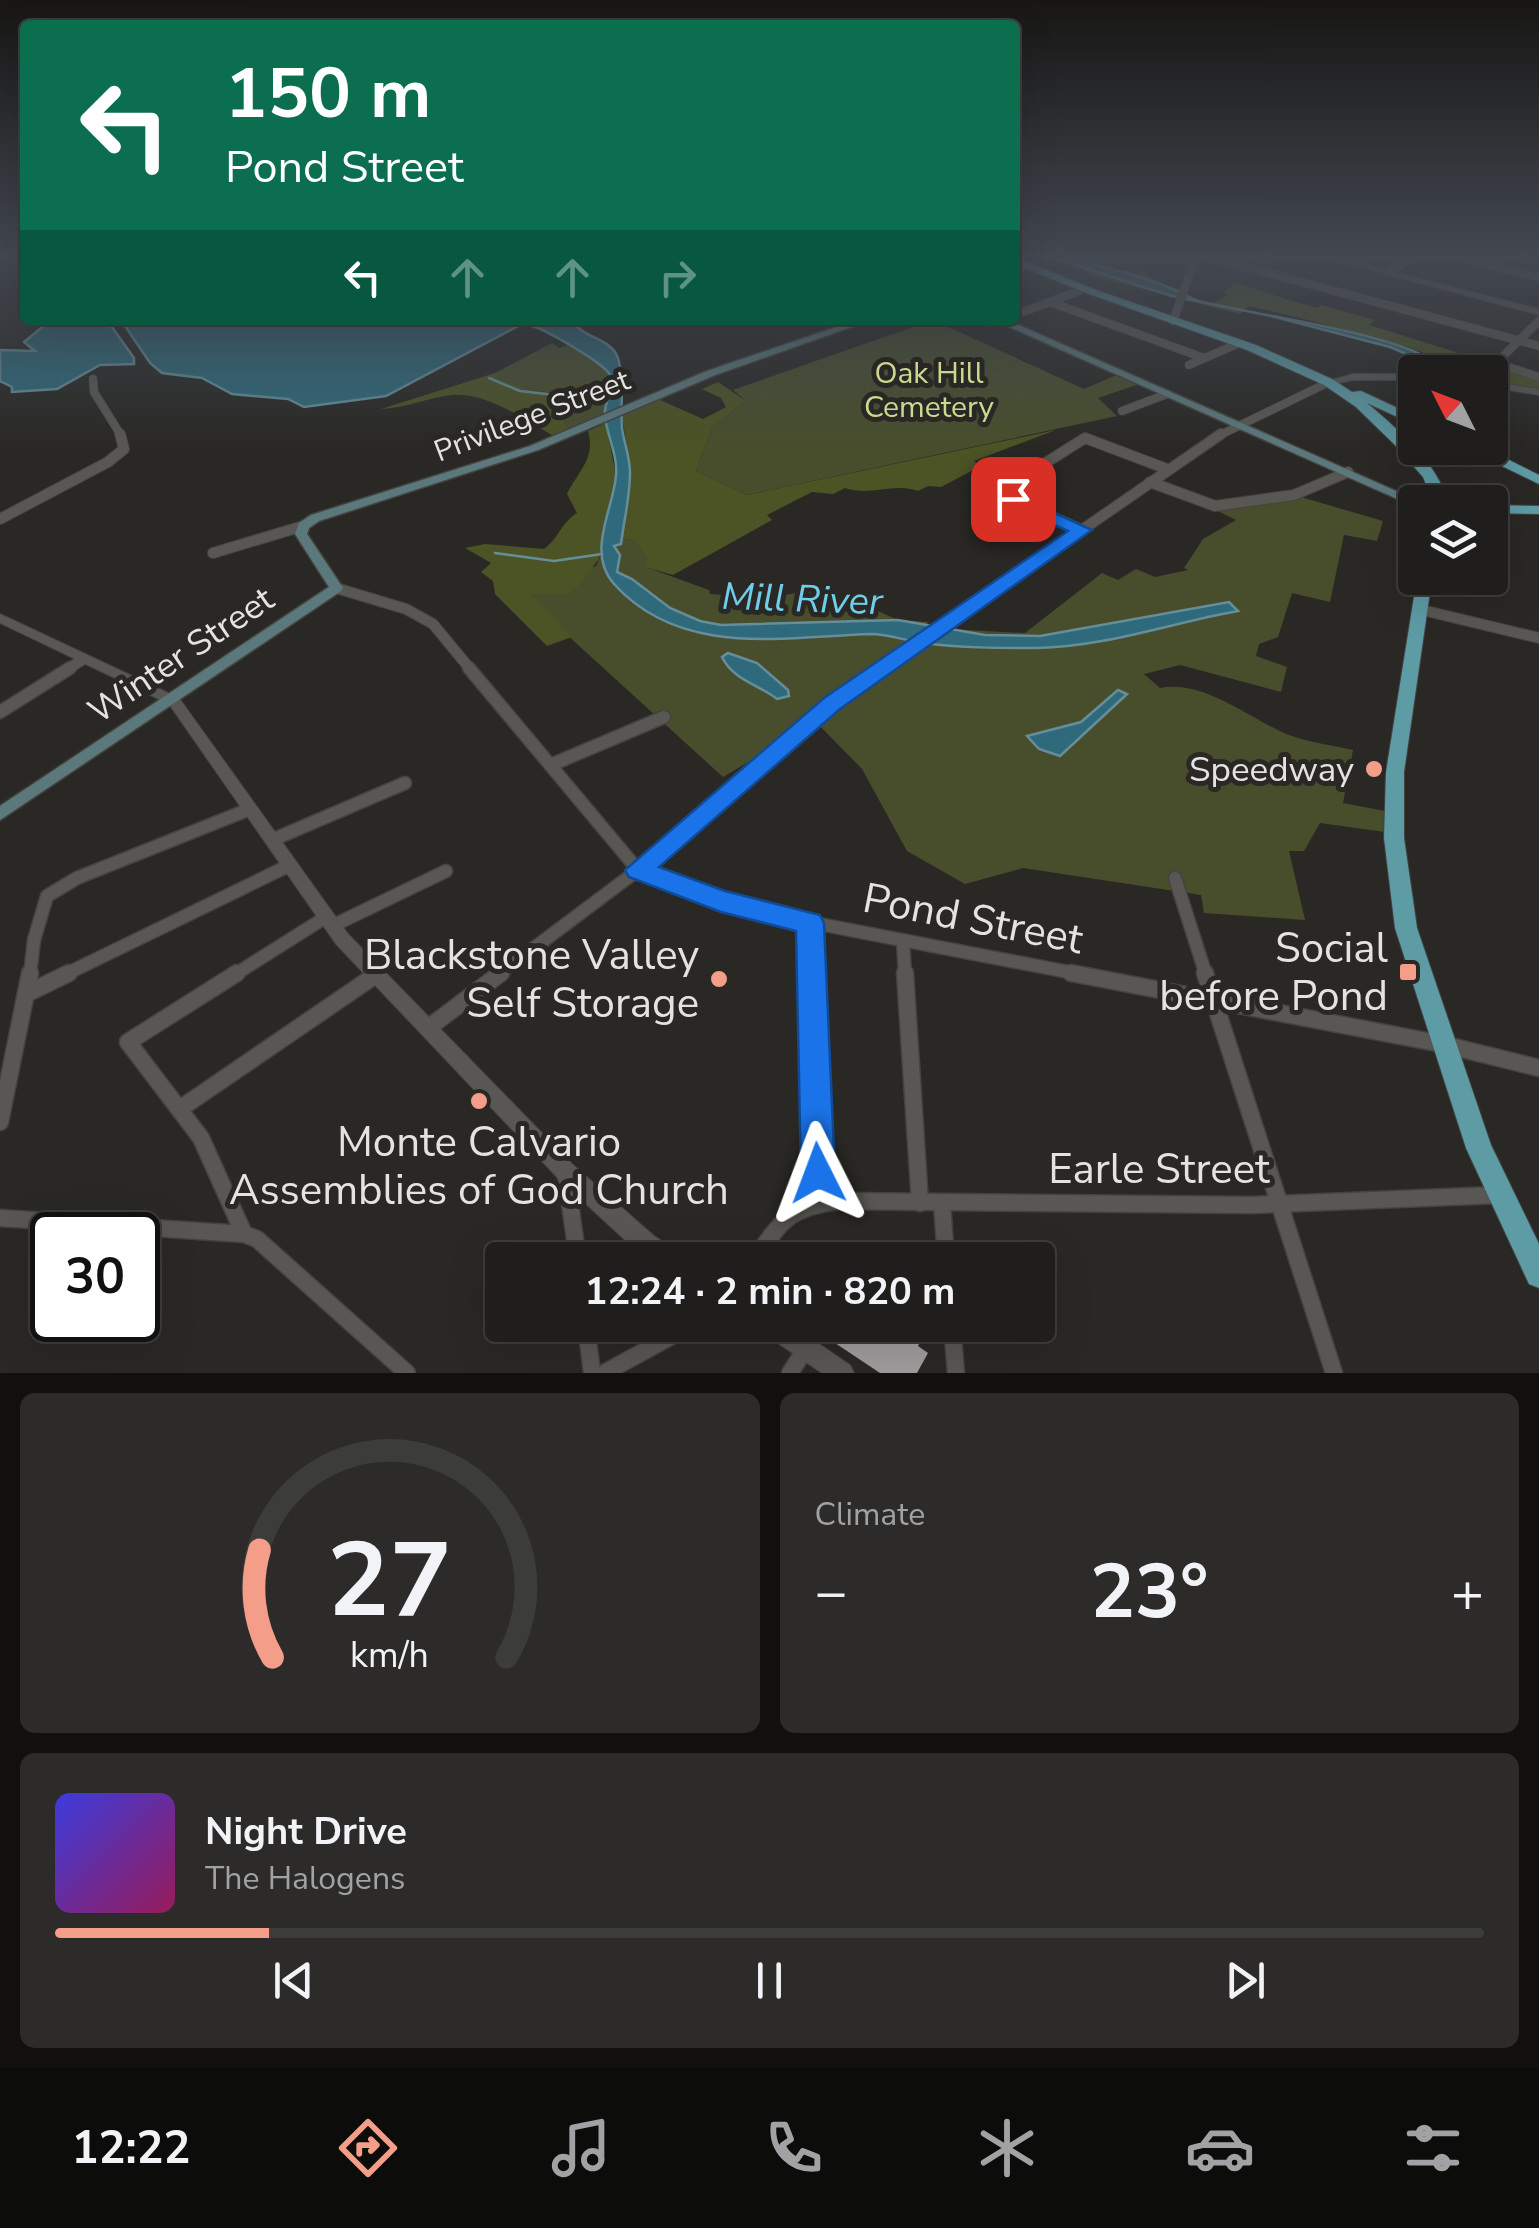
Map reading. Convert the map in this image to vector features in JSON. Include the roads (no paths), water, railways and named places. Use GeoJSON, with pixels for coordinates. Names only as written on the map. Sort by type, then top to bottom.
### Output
{"type":"FeatureCollection","features":[{"type":"Feature","properties":{"kind":"main road"},"geometry":{"type":"LineString","coordinates":[[1173,321],[1398,413]]}},
{"type":"Feature","properties":{"kind":"main road","name":"Privilege Street"},"geometry":{"type":"LineString","coordinates":[[303,526],[315,518],[534,448],[711,373],[850,325]]}},
{"type":"Feature","properties":{"kind":"main road"},"geometry":{"type":"LineString","coordinates":[[1010,325],[1398,494]]}},
{"type":"Feature","properties":{"kind":"main road"},"geometry":{"type":"LineString","coordinates":[[1328,382],[1366,410],[1423,467],[1435,485]]}},
{"type":"Feature","properties":{"kind":"main road"},"geometry":{"type":"LineString","coordinates":[[1366,410],[1393,411]]}},
{"type":"Feature","properties":{"kind":"main road"},"geometry":{"type":"LineString","coordinates":[[1508,464],[1539,480]]}},
{"type":"Feature","properties":{"kind":"main road"},"geometry":{"type":"LineString","coordinates":[[1508,510],[1539,510]]}},
{"type":"Feature","properties":{"kind":"main road"},"geometry":{"type":"LineString","coordinates":[[303,526],[302,534],[336,588]]}},
{"type":"Feature","properties":{"kind":"main road","name":"Winter Street"},"geometry":{"type":"LineString","coordinates":[[0,814],[336,588]]}},
{"type":"Feature","properties":{"kind":"main road"},"geometry":{"type":"LineString","coordinates":[[1421,595],[1397,750],[1394,838],[1406,928],[1442,1044],[1498,1195],[1539,1274]]}},
{"type":"Feature","properties":{"kind":"street"},"geometry":{"type":"LineString","coordinates":[[1102,321],[1204,358]]}},
{"type":"Feature","properties":{"kind":"street"},"geometry":{"type":"LineString","coordinates":[[1445,321],[1539,346]]}},
{"type":"Feature","properties":{"kind":"street"},"geometry":{"type":"LineString","coordinates":[[1539,321],[1496,364],[1539,376]]}},
{"type":"Feature","properties":{"kind":"street"},"geometry":{"type":"LineString","coordinates":[[1189,365],[1237,344]]}},
{"type":"Feature","properties":{"kind":"street"},"geometry":{"type":"LineString","coordinates":[[428,1028],[638,870],[782,744],[1207,442],[1328,382],[1398,377]]}},
{"type":"Feature","properties":{"kind":"street"},"geometry":{"type":"LineString","coordinates":[[0,519],[108,462],[124,449],[125,442],[94,392],[93,379]]}},
{"type":"Feature","properties":{"kind":"street"},"geometry":{"type":"LineString","coordinates":[[1508,387],[1539,392]]}},
{"type":"Feature","properties":{"kind":"street"},"geometry":{"type":"LineString","coordinates":[[1122,411],[1168,394]]}},
{"type":"Feature","properties":{"kind":"street"},"geometry":{"type":"LineString","coordinates":[[1082,530],[998,493],[1085,438],[1167,469]]}},
{"type":"Feature","properties":{"kind":"street"},"geometry":{"type":"LineString","coordinates":[[1150,482],[1215,506],[1294,496],[1348,472]]}},
{"type":"Feature","properties":{"kind":"street","name":"Privilege Street"},"geometry":{"type":"LineString","coordinates":[[213,553],[303,526]]}},
{"type":"Feature","properties":{"kind":"street"},"geometry":{"type":"LineString","coordinates":[[336,588],[406,609],[433,624],[638,870]]}},
{"type":"Feature","properties":{"kind":"street"},"geometry":{"type":"LineString","coordinates":[[1418,609],[1539,638]]}},
{"type":"Feature","properties":{"kind":"street"},"geometry":{"type":"LineString","coordinates":[[3,623],[169,697],[329,922],[565,1172],[644,1242]]}},
{"type":"Feature","properties":{"kind":"street"},"geometry":{"type":"LineString","coordinates":[[0,712],[84,659]]}},
{"type":"Feature","properties":{"kind":"street"},"geometry":{"type":"LineString","coordinates":[[552,764],[664,717]]}},
{"type":"Feature","properties":{"kind":"street"},"geometry":{"type":"LineString","coordinates":[[272,840],[405,783]]}},
{"type":"Feature","properties":{"kind":"street"},"geometry":{"type":"LineString","coordinates":[[0,1122],[28,993],[40,914],[54,890],[250,809]]}},
{"type":"Feature","properties":{"kind":"street"},"geometry":{"type":"LineString","coordinates":[[28,993],[290,865]]}},
{"type":"Feature","properties":{"kind":"street","name":"Pond Street"},"geometry":{"type":"LineString","coordinates":[[638,870],[721,901],[810,923],[1442,1044],[1539,1068]]}},
{"type":"Feature","properties":{"kind":"street"},"geometry":{"type":"LineString","coordinates":[[244,1234],[230,1192],[181,1108],[147,1074],[128,1042],[329,922],[446,871]]}},
{"type":"Feature","properties":{"kind":"street"},"geometry":{"type":"LineString","coordinates":[[1175,878],[1334,1373]]}},
{"type":"Feature","properties":{"kind":"street"},"geometry":{"type":"LineString","coordinates":[[766,1242],[783,1216],[802,1205],[819,1204],[810,923]]}},
{"type":"Feature","properties":{"kind":"street"},"geometry":{"type":"LineString","coordinates":[[903,941],[920,1203]]}},
{"type":"Feature","properties":{"kind":"street"},"geometry":{"type":"LineString","coordinates":[[181,1108],[378,974]]}},
{"type":"Feature","properties":{"kind":"street"},"geometry":{"type":"LineString","coordinates":[[565,1172],[575,1242]]}},
{"type":"Feature","properties":{"kind":"street","name":"Earle Street"},"geometry":{"type":"LineString","coordinates":[[819,1204],[1388,1204],[1498,1195]]}},
{"type":"Feature","properties":{"kind":"street"},"geometry":{"type":"LineString","coordinates":[[942,1203],[945,1242]]}},
{"type":"Feature","properties":{"kind":"street"},"geometry":{"type":"LineString","coordinates":[[0,1218],[244,1234],[270,1250],[407,1373]]}},
{"type":"Feature","properties":{"kind":"street"},"geometry":{"type":"LineString","coordinates":[[588,1342],[592,1373]]}},
{"type":"Feature","properties":{"kind":"street"},"geometry":{"type":"LineString","coordinates":[[604,1373],[661,1342]]}},
{"type":"Feature","properties":{"kind":"street"},"geometry":{"type":"LineString","coordinates":[[797,1342],[842,1373]]}},
{"type":"Feature","properties":{"kind":"street"},"geometry":{"type":"LineString","coordinates":[[953,1342],[956,1373]]}},
{"type":"Feature","properties":{"kind":"street"},"geometry":{"type":"LineString","coordinates":[[790,1373],[806,1348]]}},
{"type":"Feature","properties":{"kind":"water"},"geometry":{"type":"Polygon","coordinates":[[[1290,321],[1368,337],[1421,355],[1409,355],[1290,321]]]}},
{"type":"Feature","properties":{"kind":"water"},"geometry":{"type":"Polygon","coordinates":[[[45,325],[111,325],[134,358],[134,364],[100,365],[57,389],[12,392],[12,387],[0,381],[0,350],[35,351],[24,342],[45,325]]]}},
{"type":"Feature","properties":{"kind":"water"},"geometry":{"type":"Polygon","coordinates":[[[124,325],[520,325],[386,396],[304,407],[288,399],[232,394],[202,378],[162,373],[150,363],[124,325]]]}},
{"type":"Feature","properties":{"kind":"water"},"geometry":{"type":"Polygon","coordinates":[[[575,325],[615,351],[620,367],[622,428],[630,473],[621,544],[614,546],[620,555],[617,572],[670,608],[700,621],[721,625],[898,620],[985,635],[1040,636],[1229,602],[1238,611],[1112,639],[1037,648],[951,646],[871,634],[735,638],[670,623],[641,608],[614,584],[602,558],[603,531],[616,469],[605,412],[611,391],[610,375],[587,356],[535,327],[575,325]]]}},
{"type":"Feature","properties":{"kind":"water"},"geometry":{"type":"Polygon","coordinates":[[[728,653],[757,663],[788,690],[789,696],[777,699],[739,676],[722,657],[728,653]]]}},
{"type":"Feature","properties":{"kind":"water"},"geometry":{"type":"Polygon","coordinates":[[[1118,690],[1127,694],[1060,756],[1039,749],[1027,736],[1081,722],[1118,690]]]}},
{"type":"Feature","properties":{"kind":"waterway"},"geometry":{"type":"LineString","coordinates":[[489,378],[520,391],[581,398]]}},
{"type":"Feature","properties":{"kind":"waterway"},"geometry":{"type":"LineString","coordinates":[[590,397],[613,394]]}},
{"type":"Feature","properties":{"kind":"waterway"},"geometry":{"type":"LineString","coordinates":[[495,553],[554,561],[602,554]]}},
{"type":"Feature","properties":{"kind":"place","name":"Speedway"},"geometry":{"type":"Point","coordinates":[1374,769]}},
{"type":"Feature","properties":{"kind":"place","name":"Social before Pond"},"geometry":{"type":"Point","coordinates":[1408,972]}},
{"type":"Feature","properties":{"kind":"place","name":"Blackstone Valley Self Storage"},"geometry":{"type":"Point","coordinates":[719,979]}},
{"type":"Feature","properties":{"kind":"place","name":"Monte Calvario Assemblies of God Church"},"geometry":{"type":"Point","coordinates":[479,1101]}},
{"type":"Feature","properties":{"kind":"park label","name":"Oak Hill Cemetery"},"geometry":{"type":"Point","coordinates":[929,390]}},
{"type":"Feature","properties":{"kind":"water label","name":"Mill River"},"geometry":{"type":"Point","coordinates":[802,599]}}]}
